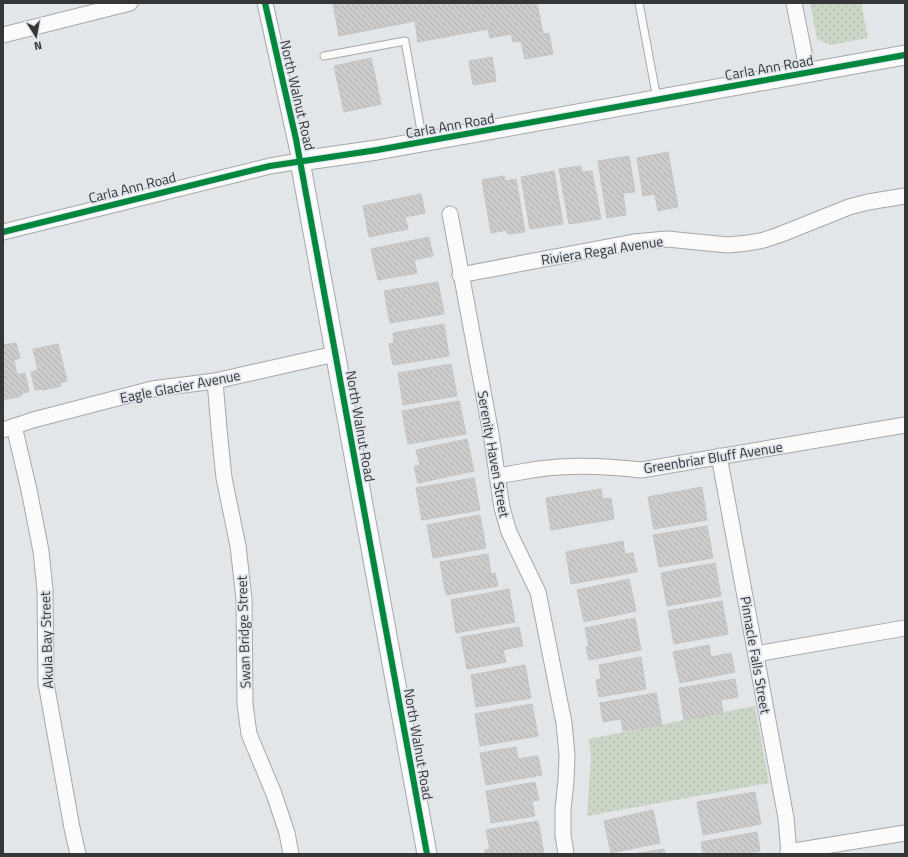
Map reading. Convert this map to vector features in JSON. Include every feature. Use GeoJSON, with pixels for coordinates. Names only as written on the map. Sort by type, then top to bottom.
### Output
{"type":"FeatureCollection","features":[{"type":"Feature","properties":{"kind":"street"},"geometry":{"type":"LineString","coordinates":[[3,35],[130,3]]}},
{"type":"Feature","properties":{"kind":"street","name":"North Walnut Road"},"geometry":{"type":"LineString","coordinates":[[265,3],[300,161],[427,854]]}},
{"type":"Feature","properties":{"kind":"street"},"geometry":{"type":"LineString","coordinates":[[794,3],[808,73]]}},
{"type":"Feature","properties":{"kind":"street","name":"Carla Ann Road"},"geometry":{"type":"LineString","coordinates":[[3,232],[270,166],[423,142],[905,55]]}},
{"type":"Feature","properties":{"kind":"street","name":"Riviera Regal Avenue"},"geometry":{"type":"LineString","coordinates":[[460,274],[634,242],[667,239],[728,245],[748,243],[779,235],[849,206],[905,196]]}},
{"type":"Feature","properties":{"kind":"street","name":"Serenity Haven Street"},"geometry":{"type":"LineString","coordinates":[[450,214],[491,434],[502,508],[509,532],[538,592],[564,723],[567,755],[563,809],[563,835],[566,854]]}},
{"type":"Feature","properties":{"kind":"street","name":"Eagle Glacier Avenue"},"geometry":{"type":"LineString","coordinates":[[8,428],[152,389],[215,381],[335,354]]}},
{"type":"Feature","properties":{"kind":"street","name":"Swan Bridge Street"},"geometry":{"type":"LineString","coordinates":[[215,381],[218,429],[224,478],[238,546],[244,599],[244,704],[249,734],[274,794],[287,833],[291,854]]}},
{"type":"Feature","properties":{"kind":"street","name":"Greenbriar Bluff Avenue"},"geometry":{"type":"LineString","coordinates":[[497,476],[562,466],[641,470],[905,425]]}},
{"type":"Feature","properties":{"kind":"street","name":"Akula Bay Street"},"geometry":{"type":"LineString","coordinates":[[8,428],[29,490],[41,550],[44,590],[46,683],[78,854]]}},
{"type":"Feature","properties":{"kind":"street","name":"Pinnacle Falls Street"},"geometry":{"type":"LineString","coordinates":[[719,456],[786,818],[788,853]]}},
{"type":"Feature","properties":{"kind":"street"},"geometry":{"type":"LineString","coordinates":[[756,654],[905,628]]}},
{"type":"Feature","properties":{"kind":"street"},"geometry":{"type":"LineString","coordinates":[[788,853],[905,833]]}},
{"type":"Feature","properties":{"kind":"lane"},"geometry":{"type":"LineString","coordinates":[[639,3],[657,99]]}},
{"type":"Feature","properties":{"kind":"lane"},"geometry":{"type":"LineString","coordinates":[[324,56],[405,41],[423,142]]}},
{"type":"Feature","properties":{"kind":"green space"},"geometry":{"type":"Polygon","coordinates":[[[810,3],[861,3],[868,38],[831,45],[817,39],[810,3]]]}},
{"type":"Feature","properties":{"kind":"green space"},"geometry":{"type":"Polygon","coordinates":[[[755,706],[769,783],[587,816],[591,757],[589,739],[755,706]]]}},
{"type":"Feature","properties":{"kind":"building"},"geometry":{"type":"Polygon","coordinates":[[[333,3],[537,3],[543,34],[549,33],[553,54],[525,59],[521,41],[513,42],[511,34],[490,38],[488,29],[418,42],[415,21],[339,36],[333,3]]]}},
{"type":"Feature","properties":{"kind":"building"},"geometry":{"type":"Polygon","coordinates":[[[492,57],[496,81],[473,85],[469,61],[492,57]]]}},
{"type":"Feature","properties":{"kind":"building"},"geometry":{"type":"Polygon","coordinates":[[[371,58],[381,104],[344,112],[334,66],[371,58]]]}},
{"type":"Feature","properties":{"kind":"building"},"geometry":{"type":"Polygon","coordinates":[[[668,152],[678,207],[658,211],[655,194],[643,196],[637,158],[668,152]]]}},
{"type":"Feature","properties":{"kind":"building"},"geometry":{"type":"Polygon","coordinates":[[[629,156],[635,192],[623,193],[626,215],[607,218],[598,161],[629,156]]]}},
{"type":"Feature","properties":{"kind":"building"},"geometry":{"type":"Polygon","coordinates":[[[581,166],[582,172],[592,171],[601,219],[569,224],[559,169],[581,166]]]}},
{"type":"Feature","properties":{"kind":"building"},"geometry":{"type":"Polygon","coordinates":[[[554,171],[563,224],[530,229],[521,177],[554,171]]]}},
{"type":"Feature","properties":{"kind":"building"},"geometry":{"type":"Polygon","coordinates":[[[504,176],[505,181],[516,179],[525,232],[508,234],[507,230],[491,233],[482,180],[504,176]]]}},
{"type":"Feature","properties":{"kind":"building"},"geometry":{"type":"Polygon","coordinates":[[[421,194],[425,213],[405,217],[408,229],[369,237],[363,206],[421,194]]]}},
{"type":"Feature","properties":{"kind":"building"},"geometry":{"type":"Polygon","coordinates":[[[429,237],[433,256],[414,260],[417,273],[378,280],[371,249],[429,237]]]}},
{"type":"Feature","properties":{"kind":"building"},"geometry":{"type":"Polygon","coordinates":[[[438,282],[444,314],[390,323],[384,291],[438,282]]]}},
{"type":"Feature","properties":{"kind":"building"},"geometry":{"type":"Polygon","coordinates":[[[444,324],[449,356],[393,365],[389,344],[394,343],[393,333],[444,324]]]}},
{"type":"Feature","properties":{"kind":"building"},"geometry":{"type":"Polygon","coordinates":[[[16,343],[20,358],[14,360],[17,375],[25,373],[29,392],[22,393],[22,395],[18,397],[3,400],[3,345],[16,343]]]}},
{"type":"Feature","properties":{"kind":"building"},"geometry":{"type":"Polygon","coordinates":[[[58,344],[67,381],[60,383],[61,386],[43,390],[35,390],[31,372],[38,370],[33,349],[58,344]]]}},
{"type":"Feature","properties":{"kind":"building"},"geometry":{"type":"Polygon","coordinates":[[[451,364],[457,396],[403,405],[398,373],[451,364]]]}},
{"type":"Feature","properties":{"kind":"building"},"geometry":{"type":"Polygon","coordinates":[[[459,401],[466,434],[408,444],[402,411],[459,401]]]}},
{"type":"Feature","properties":{"kind":"building"},"geometry":{"type":"Polygon","coordinates":[[[467,439],[474,471],[418,483],[414,466],[420,465],[416,450],[467,439]]]}},
{"type":"Feature","properties":{"kind":"building"},"geometry":{"type":"Polygon","coordinates":[[[474,478],[480,510],[422,520],[416,488],[474,478]]]}},
{"type":"Feature","properties":{"kind":"building"},"geometry":{"type":"Polygon","coordinates":[[[702,487],[707,520],[654,529],[648,497],[702,487]]]}},
{"type":"Feature","properties":{"kind":"building"},"geometry":{"type":"Polygon","coordinates":[[[601,489],[603,499],[611,498],[614,519],[551,530],[546,498],[601,489]]]}},
{"type":"Feature","properties":{"kind":"building"},"geometry":{"type":"Polygon","coordinates":[[[480,515],[486,548],[433,558],[427,525],[480,515]]]}},
{"type":"Feature","properties":{"kind":"building"},"geometry":{"type":"Polygon","coordinates":[[[707,526],[713,558],[659,567],[653,535],[707,526]]]}},
{"type":"Feature","properties":{"kind":"building"},"geometry":{"type":"Polygon","coordinates":[[[623,541],[625,554],[633,553],[637,572],[571,584],[566,552],[623,541]]]}},
{"type":"Feature","properties":{"kind":"building"},"geometry":{"type":"Polygon","coordinates":[[[488,554],[491,574],[495,573],[498,586],[446,595],[440,562],[488,554]]]}},
{"type":"Feature","properties":{"kind":"building"},"geometry":{"type":"Polygon","coordinates":[[[715,563],[721,596],[667,606],[661,573],[715,563]]]}},
{"type":"Feature","properties":{"kind":"building"},"geometry":{"type":"Polygon","coordinates":[[[629,579],[636,611],[584,622],[577,590],[629,579]]]}},
{"type":"Feature","properties":{"kind":"building"},"geometry":{"type":"Polygon","coordinates":[[[509,589],[515,622],[456,633],[451,600],[509,589]]]}},
{"type":"Feature","properties":{"kind":"building"},"geometry":{"type":"Polygon","coordinates":[[[722,601],[728,634],[674,644],[668,611],[722,601]]]}},
{"type":"Feature","properties":{"kind":"building"},"geometry":{"type":"Polygon","coordinates":[[[635,618],[641,650],[589,660],[586,647],[589,647],[585,628],[635,618]]]}},
{"type":"Feature","properties":{"kind":"building"},"geometry":{"type":"Polygon","coordinates":[[[519,627],[523,646],[503,650],[506,662],[467,669],[461,637],[519,627]]]}},
{"type":"Feature","properties":{"kind":"building"},"geometry":{"type":"Polygon","coordinates":[[[709,645],[711,657],[731,653],[735,672],[680,683],[673,652],[709,645]]]}},
{"type":"Feature","properties":{"kind":"building"},"geometry":{"type":"Polygon","coordinates":[[[641,657],[646,689],[599,697],[596,680],[601,679],[599,665],[641,657]]]}},
{"type":"Feature","properties":{"kind":"building"},"geometry":{"type":"Polygon","coordinates":[[[525,665],[531,698],[476,707],[471,675],[525,665]]]}},
{"type":"Feature","properties":{"kind":"building"},"geometry":{"type":"Polygon","coordinates":[[[735,679],[738,697],[721,700],[723,713],[684,720],[679,688],[735,679]]]}},
{"type":"Feature","properties":{"kind":"building"},"geometry":{"type":"Polygon","coordinates":[[[656,693],[662,725],[623,731],[621,719],[603,722],[600,703],[656,693]]]}},
{"type":"Feature","properties":{"kind":"building"},"geometry":{"type":"Polygon","coordinates":[[[532,704],[538,736],[480,746],[475,714],[532,704]]]}},
{"type":"Feature","properties":{"kind":"building"},"geometry":{"type":"Polygon","coordinates":[[[516,747],[518,759],[538,756],[542,775],[486,785],[480,753],[516,747]]]}},
{"type":"Feature","properties":{"kind":"building"},"geometry":{"type":"Polygon","coordinates":[[[535,782],[539,800],[532,801],[535,816],[491,823],[486,791],[535,782]]]}},
{"type":"Feature","properties":{"kind":"building"},"geometry":{"type":"Polygon","coordinates":[[[755,792],[761,824],[703,835],[697,802],[755,792]]]}},
{"type":"Feature","properties":{"kind":"building"},"geometry":{"type":"Polygon","coordinates":[[[653,810],[660,843],[611,853],[604,821],[653,810]]]}},
{"type":"Feature","properties":{"kind":"building"},"geometry":{"type":"Polygon","coordinates":[[[538,821],[544,854],[485,854],[485,850],[490,849],[486,830],[538,821]]]}},
{"type":"Feature","properties":{"kind":"building"},"geometry":{"type":"Polygon","coordinates":[[[757,832],[760,851],[745,854],[703,854],[701,842],[757,832]]]}},
{"type":"Feature","properties":{"kind":"building"},"geometry":{"type":"Polygon","coordinates":[[[664,849],[665,854],[633,854],[664,849]]]}},
{"type":"Feature","properties":{"kind":"cycle path"},"geometry":{"type":"LineString","coordinates":[[265,3],[296,139],[427,854]]}},
{"type":"Feature","properties":{"kind":"cycle path"},"geometry":{"type":"LineString","coordinates":[[3,232],[270,166],[377,150],[905,55]]}}]}
